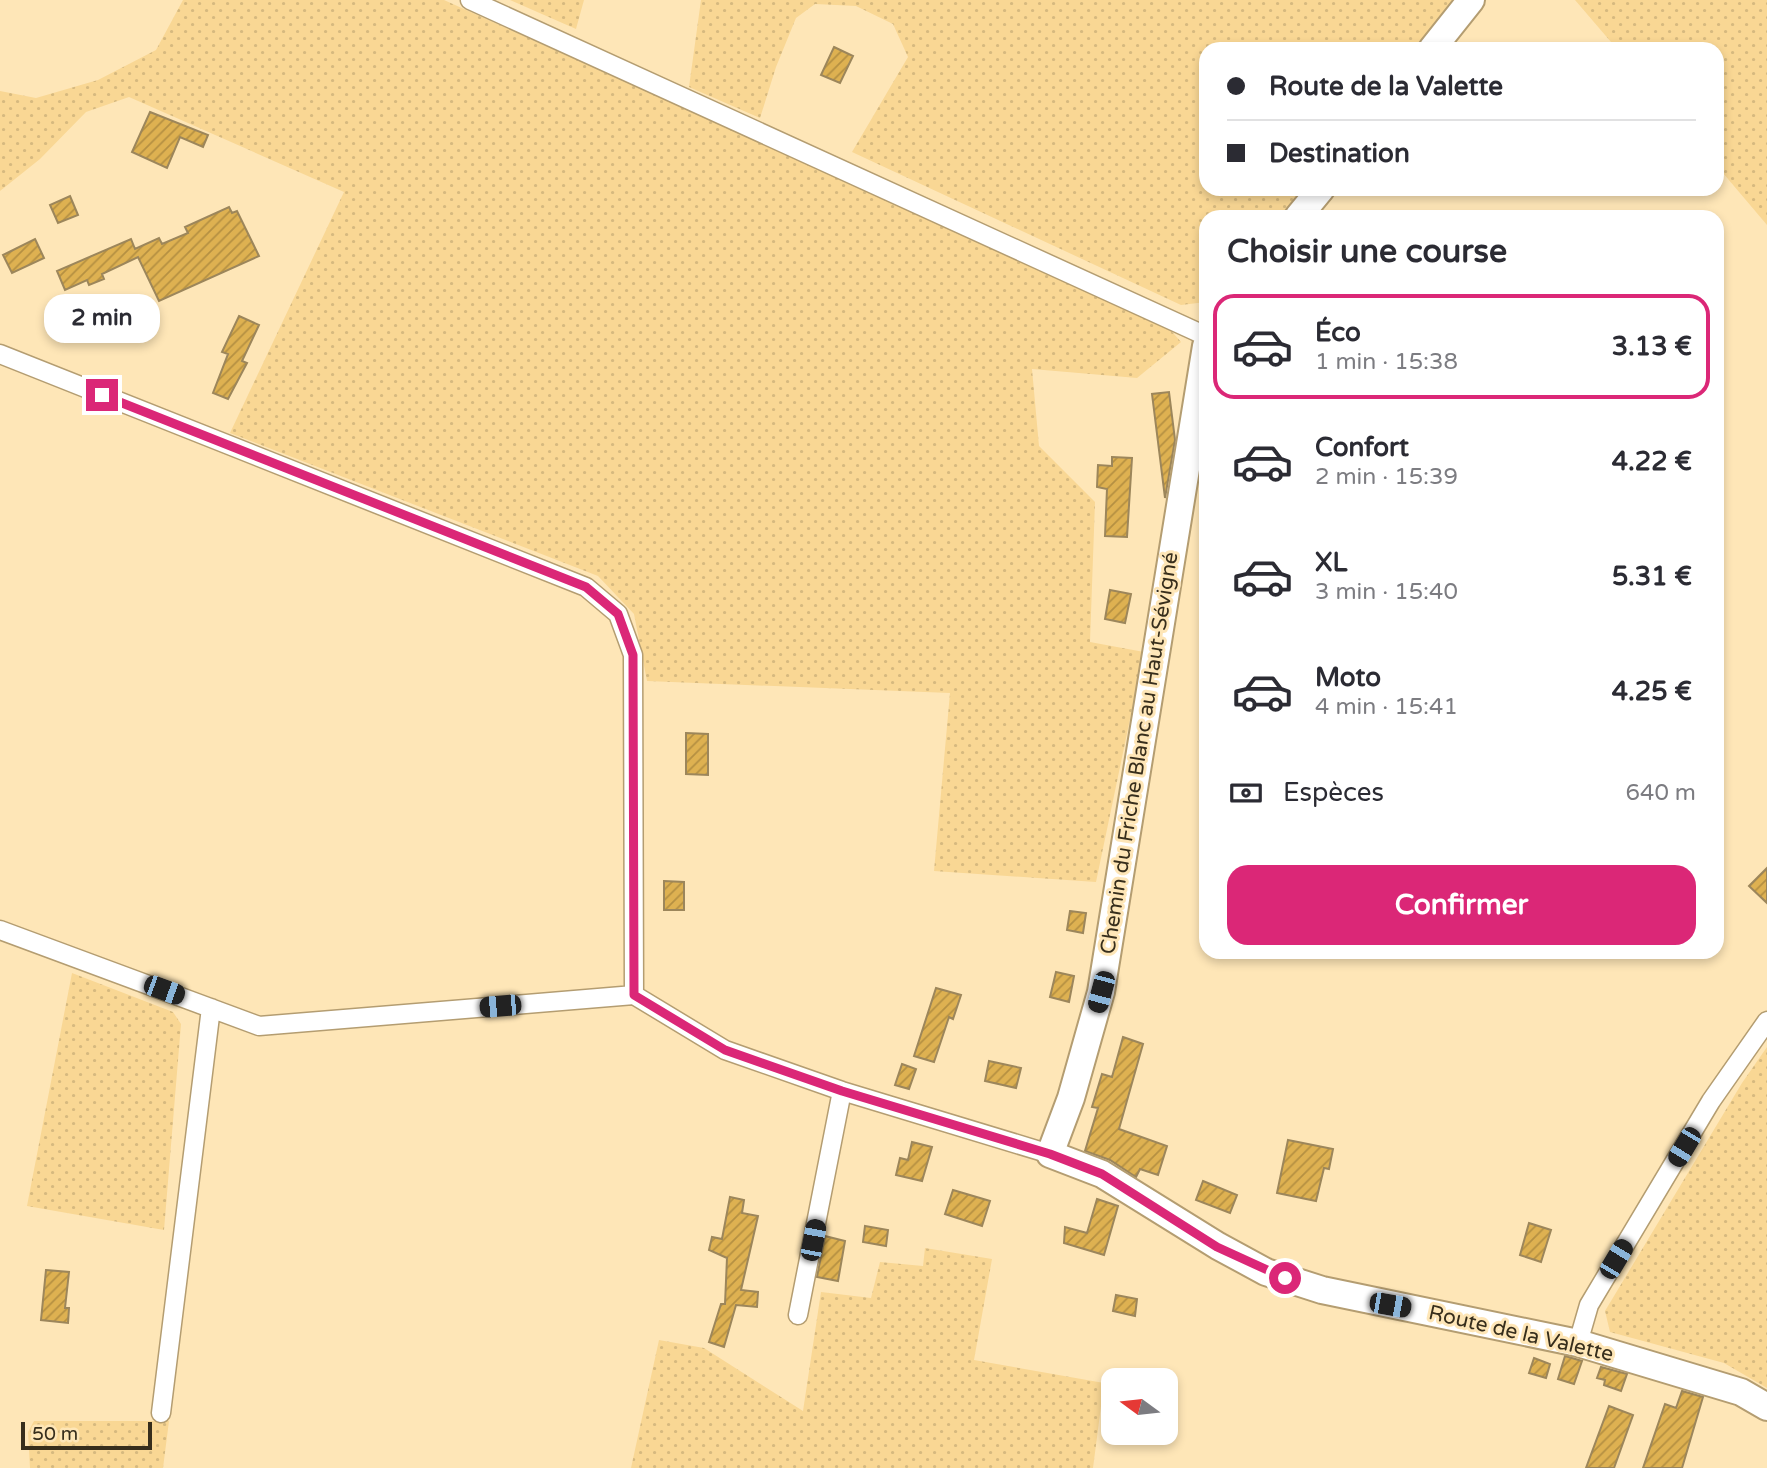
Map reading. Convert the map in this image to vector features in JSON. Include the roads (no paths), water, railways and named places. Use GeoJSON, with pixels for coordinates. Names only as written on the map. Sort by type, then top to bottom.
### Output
{"type":"FeatureCollection","features":[{"type":"Feature","properties":{"kind":"street"},"geometry":{"type":"LineString","coordinates":[[470,0],[1199,333]]}},
{"type":"Feature","properties":{"kind":"street"},"geometry":{"type":"LineString","coordinates":[[1438,42],[1471,0]]}},
{"type":"Feature","properties":{"kind":"street"},"geometry":{"type":"LineString","coordinates":[[1304,210],[1315,196]]}},
{"type":"Feature","properties":{"kind":"street"},"geometry":{"type":"LineString","coordinates":[[0,354],[586,587],[618,614],[633,655],[634,995]]}},
{"type":"Feature","properties":{"kind":"street","name":"Chemin du Friche Blanc au Haut-Sévigné"},"geometry":{"type":"LineString","coordinates":[[1050,1154],[1071,1098],[1101,992],[1199,389]]}},
{"type":"Feature","properties":{"kind":"street"},"geometry":{"type":"LineString","coordinates":[[0,930],[259,1026],[634,995],[725,1050],[842,1091],[1050,1154]]}},
{"type":"Feature","properties":{"kind":"street"},"geometry":{"type":"LineString","coordinates":[[161,1413],[211,1008]]}},
{"type":"Feature","properties":{"kind":"street"},"geometry":{"type":"LineString","coordinates":[[1578,1343],[1589,1305],[1711,1101],[1767,1021]]}},
{"type":"Feature","properties":{"kind":"street"},"geometry":{"type":"LineString","coordinates":[[798,1315],[842,1091]]}},
{"type":"Feature","properties":{"kind":"street","name":"Route de la Valette"},"geometry":{"type":"LineString","coordinates":[[1050,1154],[1102,1174],[1217,1247],[1266,1272],[1322,1290],[1578,1343],[1741,1392],[1767,1407]]}}]}
